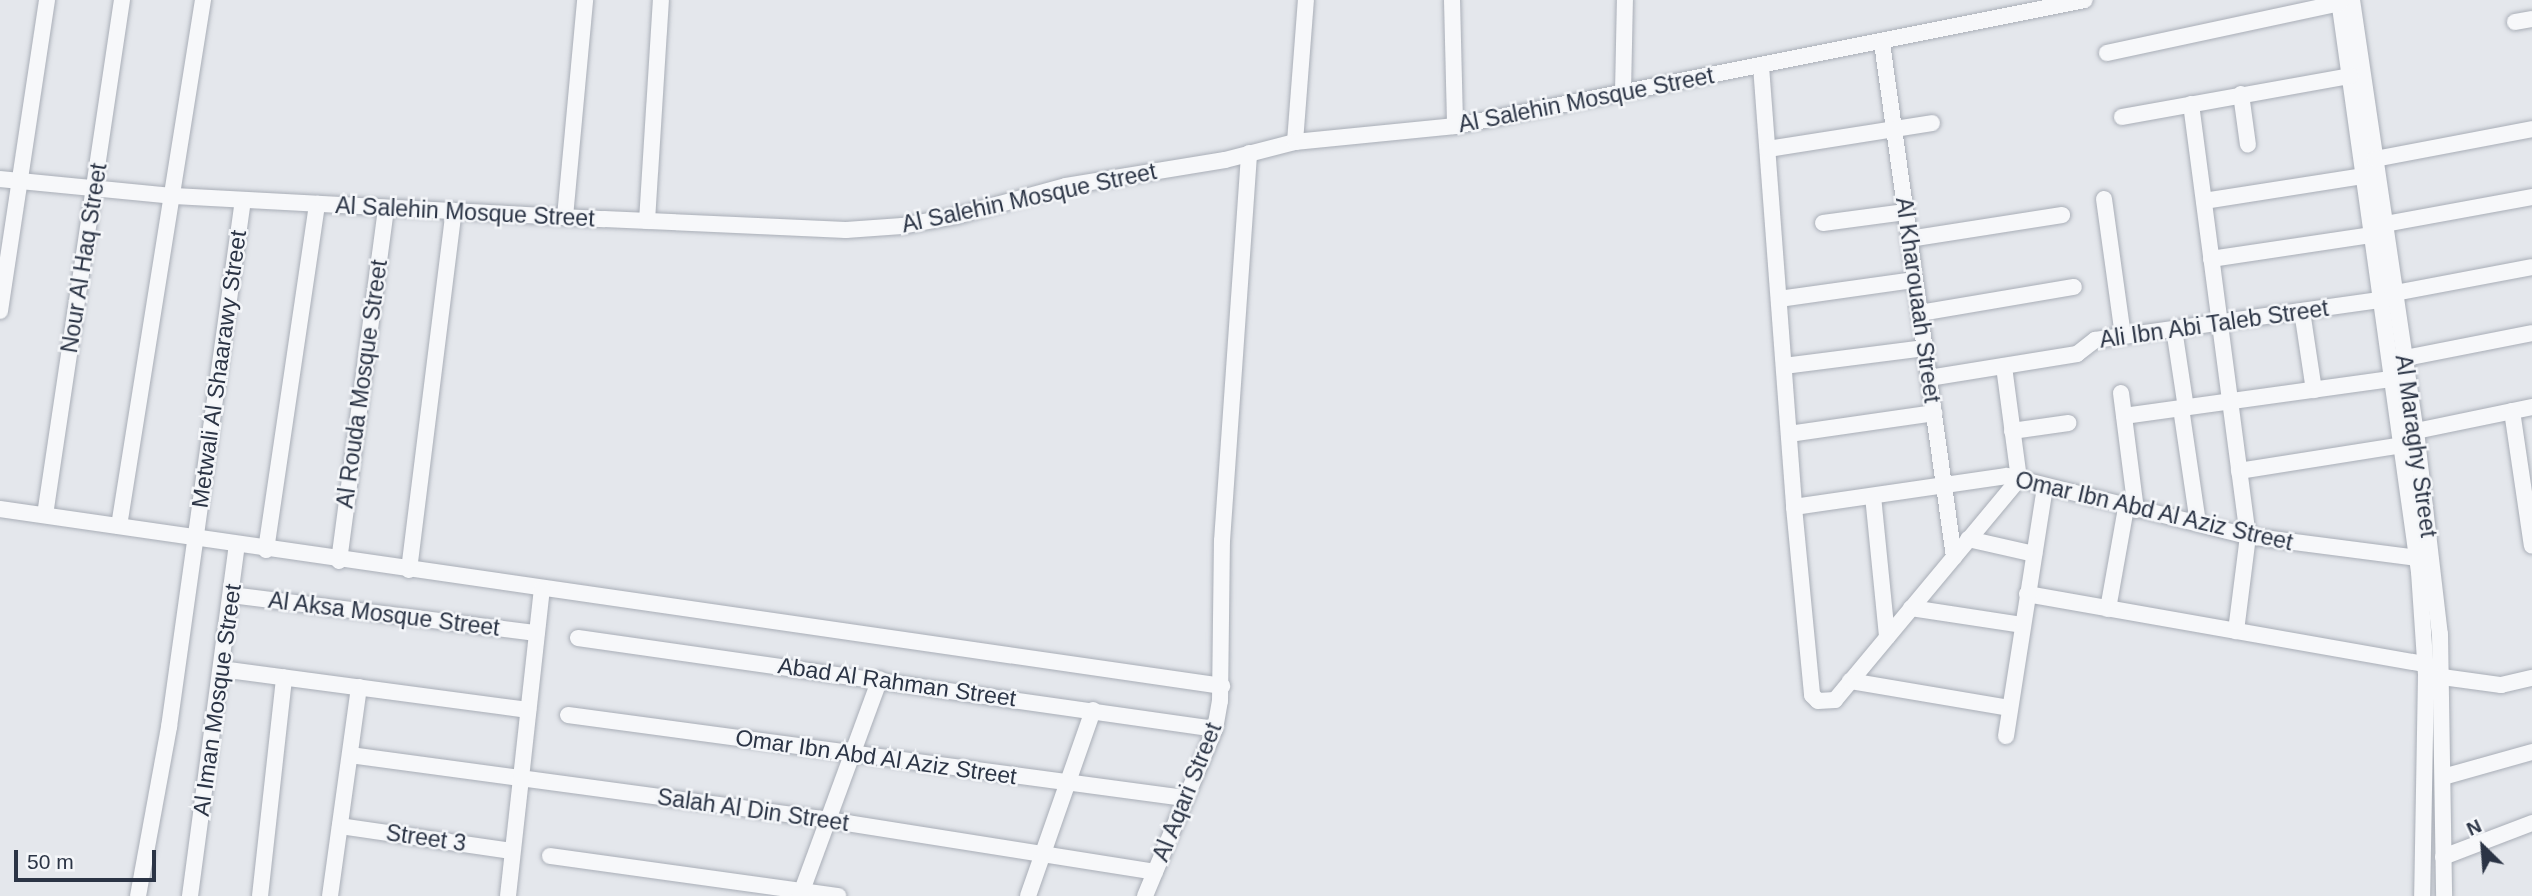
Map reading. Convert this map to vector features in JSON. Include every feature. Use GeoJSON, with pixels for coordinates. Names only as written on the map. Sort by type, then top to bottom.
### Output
{"type":"FeatureCollection","features":[{"type":"Feature","properties":{"kind":"street"},"geometry":{"type":"LineString","coordinates":[[0,311],[47,0]]}},
{"type":"Feature","properties":{"kind":"street","name":"Nour Al Haq Street"},"geometry":{"type":"LineString","coordinates":[[45,515],[122,0]]}},
{"type":"Feature","properties":{"kind":"street"},"geometry":{"type":"LineString","coordinates":[[119,526],[174,196],[203,0]]}},
{"type":"Feature","properties":{"kind":"street"},"geometry":{"type":"LineString","coordinates":[[565,217],[585,0]]}},
{"type":"Feature","properties":{"kind":"street"},"geometry":{"type":"LineString","coordinates":[[647,222],[661,0]]}},
{"type":"Feature","properties":{"kind":"street"},"geometry":{"type":"LineString","coordinates":[[1294,142],[1306,0]]}},
{"type":"Feature","properties":{"kind":"street"},"geometry":{"type":"LineString","coordinates":[[1452,0],[1455,126]]}},
{"type":"Feature","properties":{"kind":"street"},"geometry":{"type":"LineString","coordinates":[[1623,92],[1625,0]]}},
{"type":"Feature","properties":{"kind":"street","name":"Al Salehin Mosque Street"},"geometry":{"type":"LineString","coordinates":[[0,179],[94,190],[243,201],[846,230],[902,226],[956,216],[1066,186],[1249,153],[1294,142],[1455,126],[1882,43],[2085,0]]}},
{"type":"Feature","properties":{"kind":"street"},"geometry":{"type":"LineString","coordinates":[[2107,53],[2344,1]]}},
{"type":"Feature","properties":{"kind":"street","name":"Al Maraghy Street"},"geometry":{"type":"LineString","coordinates":[[2344,1],[2350,76],[2372,235],[2405,358],[2424,559],[2443,678],[2444,896]]}},
{"type":"Feature","properties":{"kind":"street","name":"Al Maraghy Street"},"geometry":{"type":"LineString","coordinates":[[2344,1],[2385,224],[2392,379],[2412,440]]}},
{"type":"Feature","properties":{"kind":"street"},"geometry":{"type":"LineString","coordinates":[[2515,22],[2532,19]]}},
{"type":"Feature","properties":{"kind":"street","name":"Al Kharouaah Street"},"geometry":{"type":"LineString","coordinates":[[1882,43],[1954,557]]}},
{"type":"Feature","properties":{"kind":"street"},"geometry":{"type":"LineString","coordinates":[[1761,66],[1788,434],[1812,695],[1826,702],[1835,700],[2019,479],[2004,366]]}},
{"type":"Feature","properties":{"kind":"street"},"geometry":{"type":"LineString","coordinates":[[2122,117],[2350,76]]}},
{"type":"Feature","properties":{"kind":"street"},"geometry":{"type":"LineString","coordinates":[[2241,94],[2248,145]]}},
{"type":"Feature","properties":{"kind":"street"},"geometry":{"type":"LineString","coordinates":[[2191,104],[2248,536],[2236,631]]}},
{"type":"Feature","properties":{"kind":"street"},"geometry":{"type":"LineString","coordinates":[[1768,149],[1932,123]]}},
{"type":"Feature","properties":{"kind":"street"},"geometry":{"type":"LineString","coordinates":[[2375,159],[2532,129]]}},
{"type":"Feature","properties":{"kind":"street","name":"Al Aqari Street"},"geometry":{"type":"LineString","coordinates":[[1145,896],[1215,729],[1222,686],[1222,541],[1249,153]]}},
{"type":"Feature","properties":{"kind":"street"},"geometry":{"type":"LineString","coordinates":[[2204,201],[2364,176]]}},
{"type":"Feature","properties":{"kind":"street"},"geometry":{"type":"LineString","coordinates":[[2385,224],[2532,197]]}},
{"type":"Feature","properties":{"kind":"street"},"geometry":{"type":"LineString","coordinates":[[2104,199],[2123,336]]}},
{"type":"Feature","properties":{"kind":"street","name":"Metwali Al Shaarawy Street"},"geometry":{"type":"LineString","coordinates":[[138,896],[169,727],[243,201]]}},
{"type":"Feature","properties":{"kind":"street"},"geometry":{"type":"LineString","coordinates":[[265,550],[317,204]]}},
{"type":"Feature","properties":{"kind":"street","name":"Al Rouda Mosque Street"},"geometry":{"type":"LineString","coordinates":[[339,561],[386,208]]}},
{"type":"Feature","properties":{"kind":"street"},"geometry":{"type":"LineString","coordinates":[[409,570],[454,211]]}},
{"type":"Feature","properties":{"kind":"street"},"geometry":{"type":"LineString","coordinates":[[1823,223],[1905,212]]}},
{"type":"Feature","properties":{"kind":"street"},"geometry":{"type":"LineString","coordinates":[[1909,239],[2062,215]]}},
{"type":"Feature","properties":{"kind":"street"},"geometry":{"type":"LineString","coordinates":[[2211,259],[2372,235]]}},
{"type":"Feature","properties":{"kind":"street","name":"Ali Ibn Abi Taleb Street"},"geometry":{"type":"LineString","coordinates":[[1929,378],[2077,354],[2089,341],[2302,311],[2532,267]]}},
{"type":"Feature","properties":{"kind":"street"},"geometry":{"type":"LineString","coordinates":[[1779,299],[1915,280]]}},
{"type":"Feature","properties":{"kind":"street"},"geometry":{"type":"LineString","coordinates":[[1920,313],[2074,287]]}},
{"type":"Feature","properties":{"kind":"street"},"geometry":{"type":"LineString","coordinates":[[2302,311],[2314,390]]}},
{"type":"Feature","properties":{"kind":"street"},"geometry":{"type":"LineString","coordinates":[[2174,329],[2198,523]]}},
{"type":"Feature","properties":{"kind":"street"},"geometry":{"type":"LineString","coordinates":[[2405,358],[2532,333]]}},
{"type":"Feature","properties":{"kind":"street"},"geometry":{"type":"LineString","coordinates":[[1784,366],[1925,348]]}},
{"type":"Feature","properties":{"kind":"street"},"geometry":{"type":"LineString","coordinates":[[2124,416],[2392,379]]}},
{"type":"Feature","properties":{"kind":"street"},"geometry":{"type":"LineString","coordinates":[[2108,609],[2131,509],[2122,393]]}},
{"type":"Feature","properties":{"kind":"street"},"geometry":{"type":"LineString","coordinates":[[2239,471],[2412,440],[2532,407]]}},
{"type":"Feature","properties":{"kind":"street"},"geometry":{"type":"LineString","coordinates":[[2512,411],[2529,497],[2532,546]]}},
{"type":"Feature","properties":{"kind":"street"},"geometry":{"type":"LineString","coordinates":[[1788,434],[1934,413]]}},
{"type":"Feature","properties":{"kind":"street"},"geometry":{"type":"LineString","coordinates":[[2012,431],[2068,423]]}},
{"type":"Feature","properties":{"kind":"street","name":"Omar Ibn Abd Al Aziz Street"},"geometry":{"type":"LineString","coordinates":[[1794,507],[1994,476],[2019,479],[2248,536],[2424,559]]}},
{"type":"Feature","properties":{"kind":"street"},"geometry":{"type":"LineString","coordinates":[[2006,736],[2045,487]]}},
{"type":"Feature","properties":{"kind":"street"},"geometry":{"type":"LineString","coordinates":[[1873,496],[1887,637]]}},
{"type":"Feature","properties":{"kind":"street"},"geometry":{"type":"LineString","coordinates":[[0,509],[339,561],[1222,686]]}},
{"type":"Feature","properties":{"kind":"street"},"geometry":{"type":"LineString","coordinates":[[1968,539],[2034,554]]}},
{"type":"Feature","properties":{"kind":"street","name":"Al Iman Mosque Street"},"geometry":{"type":"LineString","coordinates":[[190,896],[237,545]]}},
{"type":"Feature","properties":{"kind":"street","name":"Al Maraghy Street"},"geometry":{"type":"LineString","coordinates":[[2423,896],[2426,669],[2424,559]]}},
{"type":"Feature","properties":{"kind":"street"},"geometry":{"type":"LineString","coordinates":[[508,896],[542,589]]}},
{"type":"Feature","properties":{"kind":"street"},"geometry":{"type":"LineString","coordinates":[[2027,594],[2236,631],[2426,669],[2443,678],[2501,685],[2532,678]]}},
{"type":"Feature","properties":{"kind":"street","name":"Al Aksa Mosque Street"},"geometry":{"type":"LineString","coordinates":[[231,595],[537,633]]}},
{"type":"Feature","properties":{"kind":"street"},"geometry":{"type":"LineString","coordinates":[[1911,608],[2022,625]]}},
{"type":"Feature","properties":{"kind":"street","name":"Abad Al Rahman Street"},"geometry":{"type":"LineString","coordinates":[[578,638],[880,679],[1215,729]]}},
{"type":"Feature","properties":{"kind":"street"},"geometry":{"type":"LineString","coordinates":[[221,669],[528,710]]}},
{"type":"Feature","properties":{"kind":"street"},"geometry":{"type":"LineString","coordinates":[[260,896],[284,677]]}},
{"type":"Feature","properties":{"kind":"street"},"geometry":{"type":"LineString","coordinates":[[801,893],[880,679]]}},
{"type":"Feature","properties":{"kind":"street"},"geometry":{"type":"LineString","coordinates":[[1850,681],[2010,708]]}},
{"type":"Feature","properties":{"kind":"street"},"geometry":{"type":"LineString","coordinates":[[333,895],[359,687]]}},
{"type":"Feature","properties":{"kind":"street"},"geometry":{"type":"LineString","coordinates":[[1028,896],[1093,710]]}},
{"type":"Feature","properties":{"kind":"street","name":"Omar Ibn Abd Al Aziz Street"},"geometry":{"type":"LineString","coordinates":[[568,715],[1184,798]]}},
{"type":"Feature","properties":{"kind":"street"},"geometry":{"type":"LineString","coordinates":[[2442,777],[2532,752]]}},
{"type":"Feature","properties":{"kind":"street","name":"Salah Al Din Street"},"geometry":{"type":"LineString","coordinates":[[350,755],[828,820],[1155,872]]}},
{"type":"Feature","properties":{"kind":"street"},"geometry":{"type":"LineString","coordinates":[[2443,857],[2532,823]]}},
{"type":"Feature","properties":{"kind":"street","name":"Street 3"},"geometry":{"type":"LineString","coordinates":[[340,826],[512,850]]}},
{"type":"Feature","properties":{"kind":"street"},"geometry":{"type":"LineString","coordinates":[[550,856],[801,893],[838,896]]}}]}
